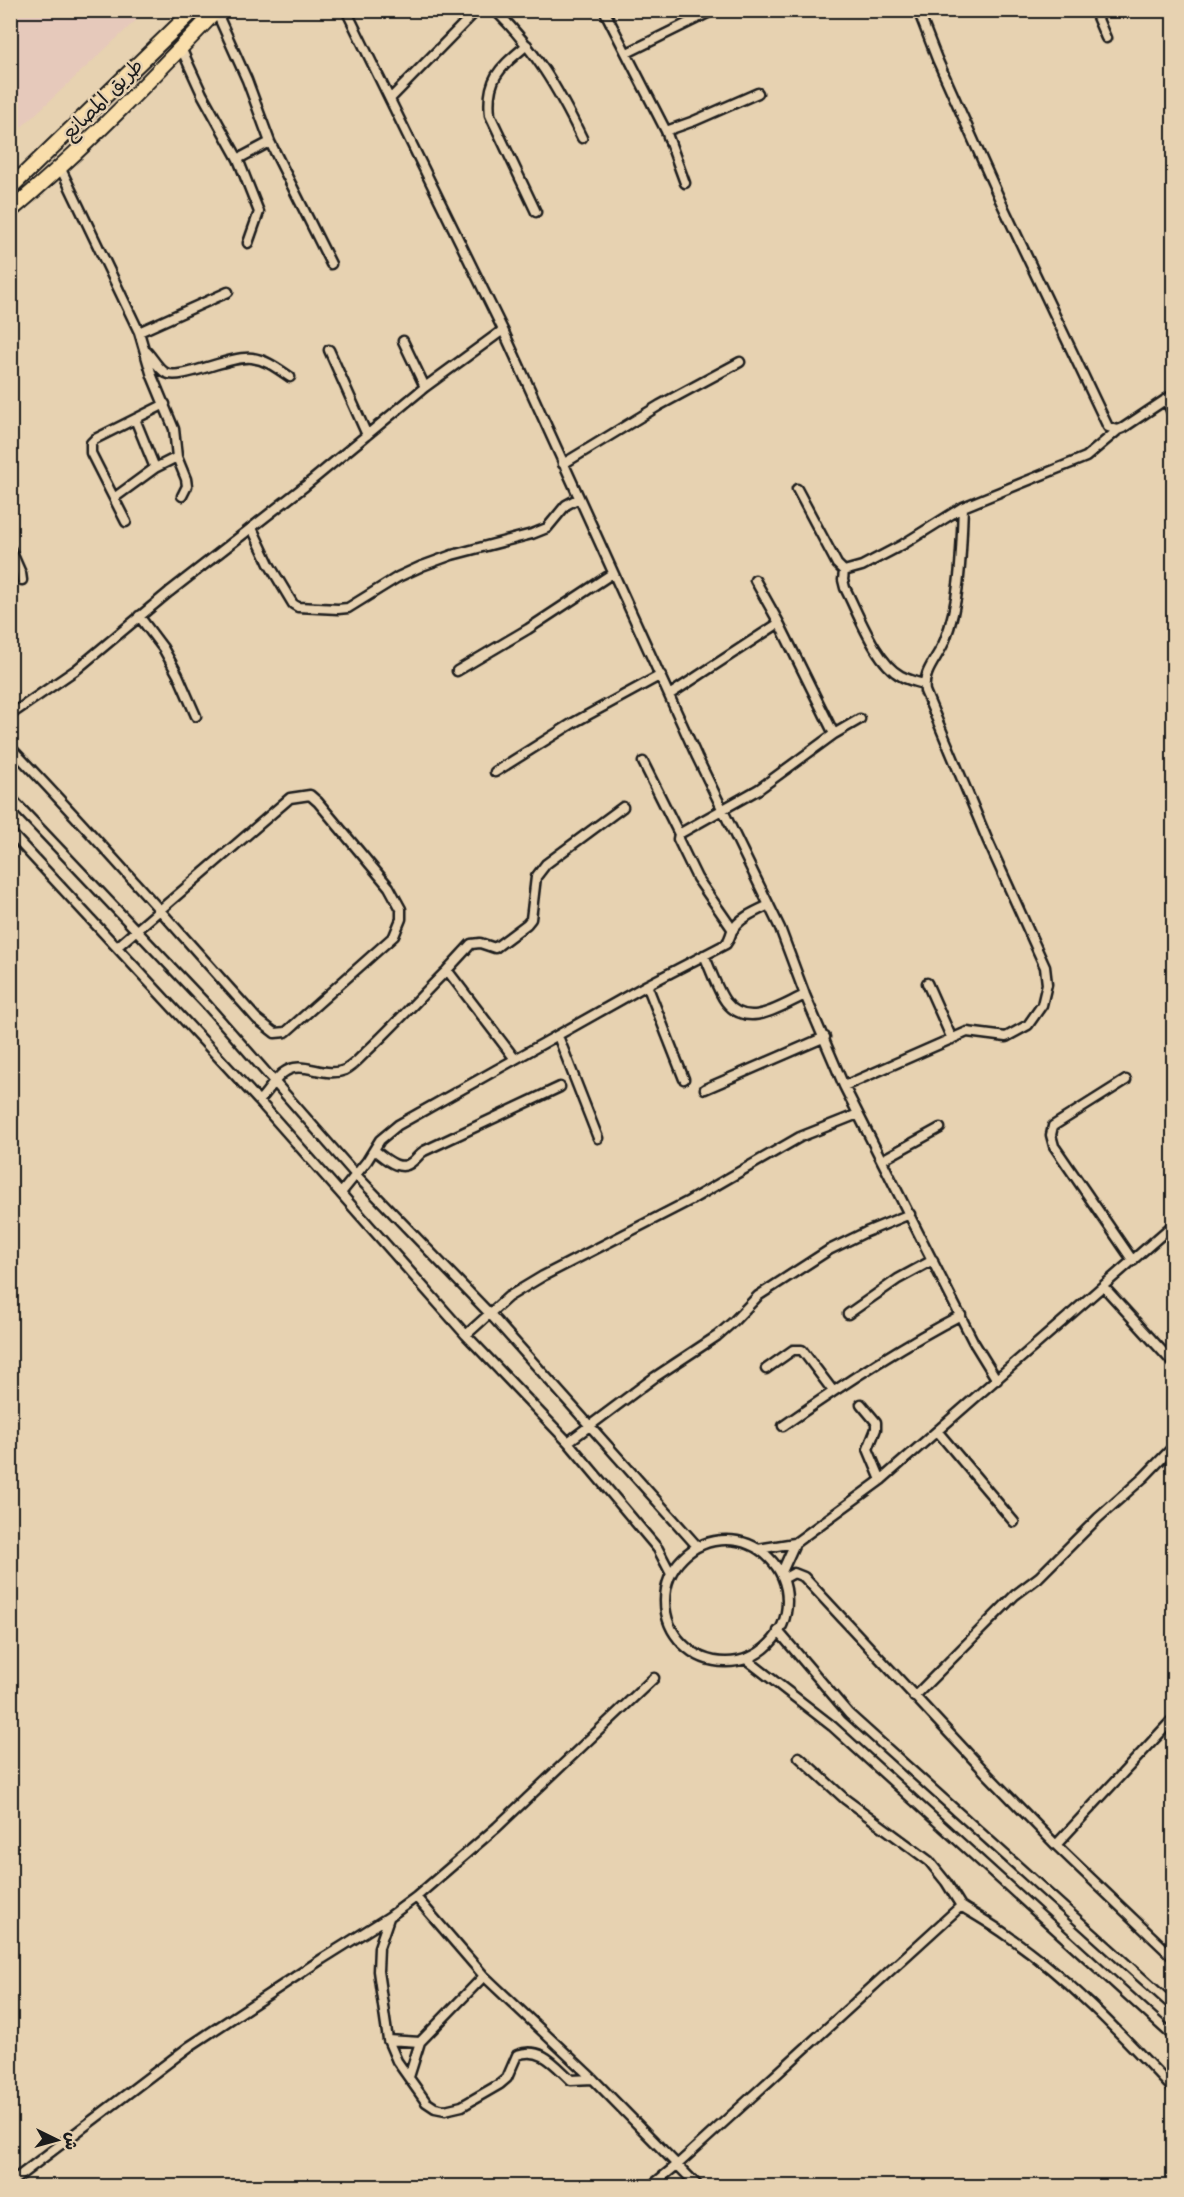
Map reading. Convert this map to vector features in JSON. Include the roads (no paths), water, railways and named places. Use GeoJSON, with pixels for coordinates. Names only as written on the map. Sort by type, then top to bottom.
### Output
{"type":"FeatureCollection","features":[{"type":"Feature","properties":{"kind":"main road","name":"طريق المصانع"},"geometry":{"type":"LineString","coordinates":[[10,188],[194,10]]}},
{"type":"Feature","properties":{"kind":"main road","name":"طريق المصانع"},"geometry":{"type":"LineString","coordinates":[[10,212],[60,167],[217,11]]}},
{"type":"Feature","properties":{"kind":"street"},"geometry":{"type":"LineString","coordinates":[[346,10],[502,330],[669,695],[780,928],[805,995],[825,1037],[844,1086],[984,1361],[997,1380]]}},
{"type":"Feature","properties":{"kind":"street"},"geometry":{"type":"LineString","coordinates":[[390,99],[477,10]]}},
{"type":"Feature","properties":{"kind":"street"},"geometry":{"type":"LineString","coordinates":[[495,10],[527,45],[552,79],[582,138]]}},
{"type":"Feature","properties":{"kind":"street"},"geometry":{"type":"LineString","coordinates":[[604,10],[666,131],[685,183]]}},
{"type":"Feature","properties":{"kind":"street"},"geometry":{"type":"LineString","coordinates":[[627,53],[714,10]]}},
{"type":"Feature","properties":{"kind":"street"},"geometry":{"type":"LineString","coordinates":[[918,10],[937,59],[1001,202],[1108,427],[1118,430]]}},
{"type":"Feature","properties":{"kind":"street"},"geometry":{"type":"LineString","coordinates":[[1094,10],[1106,38]]}},
{"type":"Feature","properties":{"kind":"street"},"geometry":{"type":"LineString","coordinates":[[217,11],[270,142],[331,264]]}},
{"type":"Feature","properties":{"kind":"street"},"geometry":{"type":"LineString","coordinates":[[527,45],[496,74],[489,107],[490,115],[536,212]]}},
{"type":"Feature","properties":{"kind":"street"},"geometry":{"type":"LineString","coordinates":[[181,48],[202,94],[238,159],[259,212],[248,243]]}},
{"type":"Feature","properties":{"kind":"street"},"geometry":{"type":"LineString","coordinates":[[666,131],[758,93]]}},
{"type":"Feature","properties":{"kind":"street"},"geometry":{"type":"LineString","coordinates":[[238,159],[270,142]]}},
{"type":"Feature","properties":{"kind":"street"},"geometry":{"type":"LineString","coordinates":[[60,167],[139,332],[152,376],[174,429],[177,457],[187,486],[182,496]]}},
{"type":"Feature","properties":{"kind":"street"},"geometry":{"type":"LineString","coordinates":[[139,332],[228,292]]}},
{"type":"Feature","properties":{"kind":"street"},"geometry":{"type":"LineString","coordinates":[[10,715],[77,669],[139,616],[252,528],[425,387],[502,330]]}},
{"type":"Feature","properties":{"kind":"street"},"geometry":{"type":"LineString","coordinates":[[403,341],[425,387]]}},
{"type":"Feature","properties":{"kind":"street"},"geometry":{"type":"LineString","coordinates":[[143,346],[164,372],[169,374],[177,375],[221,362],[251,357],[267,362],[290,377]]}},
{"type":"Feature","properties":{"kind":"street"},"geometry":{"type":"LineString","coordinates":[[329,350],[367,435]]}},
{"type":"Feature","properties":{"kind":"street"},"geometry":{"type":"LineString","coordinates":[[563,464],[660,405],[740,362]]}},
{"type":"Feature","properties":{"kind":"street"},"geometry":{"type":"LineString","coordinates":[[844,571],[861,566],[902,544],[963,507],[1086,457],[1118,430],[1170,397],[1173,417]]}},
{"type":"Feature","properties":{"kind":"street"},"geometry":{"type":"LineString","coordinates":[[126,522],[91,453],[91,443],[165,404]]}},
{"type":"Feature","properties":{"kind":"street"},"geometry":{"type":"LineString","coordinates":[[135,419],[155,468]]}},
{"type":"Feature","properties":{"kind":"street"},"geometry":{"type":"LineString","coordinates":[[114,498],[155,468],[177,457]]}},
{"type":"Feature","properties":{"kind":"street"},"geometry":{"type":"LineString","coordinates":[[797,489],[837,564],[844,571]]}},
{"type":"Feature","properties":{"kind":"street"},"geometry":{"type":"LineString","coordinates":[[252,528],[293,604],[298,607],[338,609],[354,605],[398,577],[422,566],[547,528],[566,505],[579,498]]}},
{"type":"Feature","properties":{"kind":"street"},"geometry":{"type":"LineString","coordinates":[[844,1086],[967,1032],[1006,1037],[1028,1025],[1042,1005],[1048,975],[925,691],[924,679],[945,641],[960,580],[963,507]]}},
{"type":"Feature","properties":{"kind":"street"},"geometry":{"type":"LineString","coordinates":[[10,548],[22,580]]}},
{"type":"Feature","properties":{"kind":"street"},"geometry":{"type":"LineString","coordinates":[[844,571],[845,588],[875,647],[886,663],[901,677],[924,684]]}},
{"type":"Feature","properties":{"kind":"street"},"geometry":{"type":"LineString","coordinates":[[457,671],[528,629],[613,573]]}},
{"type":"Feature","properties":{"kind":"street"},"geometry":{"type":"LineString","coordinates":[[755,580],[779,622],[834,734]]}},
{"type":"Feature","properties":{"kind":"street"},"geometry":{"type":"LineString","coordinates":[[139,616],[163,648],[196,716]]}},
{"type":"Feature","properties":{"kind":"street"},"geometry":{"type":"LineString","coordinates":[[669,695],[779,622]]}},
{"type":"Feature","properties":{"kind":"street"},"geometry":{"type":"LineString","coordinates":[[495,772],[573,723],[661,675]]}},
{"type":"Feature","properties":{"kind":"street"},"geometry":{"type":"LineString","coordinates":[[679,834],[759,789],[834,734],[860,719]]}},
{"type":"Feature","properties":{"kind":"street"},"geometry":{"type":"LineString","coordinates":[[10,747],[62,800],[158,911],[257,1018],[275,1033],[285,1032],[306,1015],[394,936],[401,919],[401,909],[389,887],[310,795],[290,798],[158,911],[137,931],[117,947]]}},
{"type":"Feature","properties":{"kind":"street"},"geometry":{"type":"LineString","coordinates":[[643,762],[679,834],[678,839],[697,878],[733,930]]}},
{"type":"Feature","properties":{"kind":"street"},"geometry":{"type":"LineString","coordinates":[[10,797],[207,1005],[356,1175],[490,1315],[697,1546]]}},
{"type":"Feature","properties":{"kind":"street"},"geometry":{"type":"LineString","coordinates":[[259,1101],[282,1074],[298,1067],[324,1073],[344,1070],[352,1066],[471,944],[480,943],[495,948],[527,924],[532,912],[536,877],[546,864],[623,807]]}},
{"type":"Feature","properties":{"kind":"street"},"geometry":{"type":"LineString","coordinates":[[10,832],[259,1101],[466,1335],[568,1442],[658,1549],[671,1574]]}},
{"type":"Feature","properties":{"kind":"street"},"geometry":{"type":"LineString","coordinates":[[341,1192],[388,1132],[398,1125],[647,985],[726,944],[733,930],[754,912],[769,905]]}},
{"type":"Feature","properties":{"kind":"street"},"geometry":{"type":"LineString","coordinates":[[704,956],[725,1001],[742,1015],[759,1016],[805,995]]}},
{"type":"Feature","properties":{"kind":"street"},"geometry":{"type":"LineString","coordinates":[[447,970],[515,1059]]}},
{"type":"Feature","properties":{"kind":"street"},"geometry":{"type":"LineString","coordinates":[[927,983],[952,1039]]}},
{"type":"Feature","properties":{"kind":"street"},"geometry":{"type":"LineString","coordinates":[[647,985],[684,1079]]}},
{"type":"Feature","properties":{"kind":"street"},"geometry":{"type":"LineString","coordinates":[[558,1036],[598,1138]]}},
{"type":"Feature","properties":{"kind":"street"},"geometry":{"type":"LineString","coordinates":[[705,1089],[825,1037]]}},
{"type":"Feature","properties":{"kind":"street"},"geometry":{"type":"LineString","coordinates":[[1126,1080],[1053,1126],[1051,1135],[1054,1146],[1133,1261]]}},
{"type":"Feature","properties":{"kind":"street"},"geometry":{"type":"LineString","coordinates":[[374,1150],[401,1167],[408,1165],[424,1151],[560,1087]]}},
{"type":"Feature","properties":{"kind":"street"},"geometry":{"type":"LineString","coordinates":[[466,1335],[508,1297],[543,1276],[689,1201],[800,1137],[858,1114]]}},
{"type":"Feature","properties":{"kind":"street"},"geometry":{"type":"LineString","coordinates":[[882,1160],[940,1128]]}},
{"type":"Feature","properties":{"kind":"street"},"geometry":{"type":"LineString","coordinates":[[568,1442],[717,1336],[734,1322],[758,1296],[801,1267],[857,1236],[909,1214]]}},
{"type":"Feature","properties":{"kind":"street"},"geometry":{"type":"LineString","coordinates":[[758,1548],[795,1543],[881,1480],[1173,1224]]}},
{"type":"Feature","properties":{"kind":"street"},"geometry":{"type":"LineString","coordinates":[[848,1314],[898,1279],[933,1260]]}},
{"type":"Feature","properties":{"kind":"street"},"geometry":{"type":"LineString","coordinates":[[1103,1286],[1173,1364]]}},
{"type":"Feature","properties":{"kind":"street"},"geometry":{"type":"LineString","coordinates":[[783,1426],[833,1391],[961,1315]]}},
{"type":"Feature","properties":{"kind":"street"},"geometry":{"type":"LineString","coordinates":[[766,1369],[793,1350],[801,1350],[833,1391]]}},
{"type":"Feature","properties":{"kind":"street"},"geometry":{"type":"LineString","coordinates":[[861,1404],[876,1422],[876,1429],[868,1449],[881,1480]]}},
{"type":"Feature","properties":{"kind":"street"},"geometry":{"type":"LineString","coordinates":[[938,1432],[1014,1522]]}},
{"type":"Feature","properties":{"kind":"street"},"geometry":{"type":"LineString","coordinates":[[914,1696],[1015,1595],[1039,1577],[1098,1518],[1144,1477],[1173,1446]]}},
{"type":"Feature","properties":{"kind":"street"},"geometry":{"type":"LineString","coordinates":[[729,1539],[758,1548],[771,1560],[782,1576],[786,1592],[787,1605],[784,1619],[770,1643],[746,1659],[720,1662],[695,1653],[684,1646],[673,1630],[666,1612],[666,1593],[671,1574],[679,1561],[697,1546],[716,1540],[729,1539]]}},
{"type":"Feature","properties":{"kind":"street"},"geometry":{"type":"LineString","coordinates":[[782,1576],[795,1543]]}},
{"type":"Feature","properties":{"kind":"street"},"geometry":{"type":"LineString","coordinates":[[782,1576],[794,1574],[804,1577],[1056,1845],[1173,1958]]}},
{"type":"Feature","properties":{"kind":"street"},"geometry":{"type":"LineString","coordinates":[[778,1631],[849,1714],[1173,2007]]}},
{"type":"Feature","properties":{"kind":"street"},"geometry":{"type":"LineString","coordinates":[[746,1659],[831,1726],[1173,2037]]}},
{"type":"Feature","properties":{"kind":"street"},"geometry":{"type":"LineString","coordinates":[[10,2183],[190,2046],[389,1917],[416,1897],[497,1827],[654,1678]]}},
{"type":"Feature","properties":{"kind":"street"},"geometry":{"type":"LineString","coordinates":[[1056,1845],[1173,1718]]}},
{"type":"Feature","properties":{"kind":"street"},"geometry":{"type":"LineString","coordinates":[[800,1757],[845,1799],[929,1861],[962,1906],[1008,1935],[1089,2003],[1120,2032],[1173,2090]]}},
{"type":"Feature","properties":{"kind":"street"},"geometry":{"type":"LineString","coordinates":[[416,1897],[483,1976],[593,2079],[698,2187]]}},
{"type":"Feature","properties":{"kind":"street"},"geometry":{"type":"LineString","coordinates":[[651,2187],[962,1906]]}},
{"type":"Feature","properties":{"kind":"street"},"geometry":{"type":"LineString","coordinates":[[389,1917],[380,1947],[378,1971],[389,2047],[426,2102],[435,2108],[445,2110],[462,2106],[507,2078],[517,2055],[524,2052],[543,2055],[571,2080],[593,2079]]}},
{"type":"Feature","properties":{"kind":"street"},"geometry":{"type":"LineString","coordinates":[[409,2077],[420,2042],[483,1976]]}},
{"type":"Feature","properties":{"kind":"street"},"geometry":{"type":"LineString","coordinates":[[388,2040],[420,2042]]}}]}
